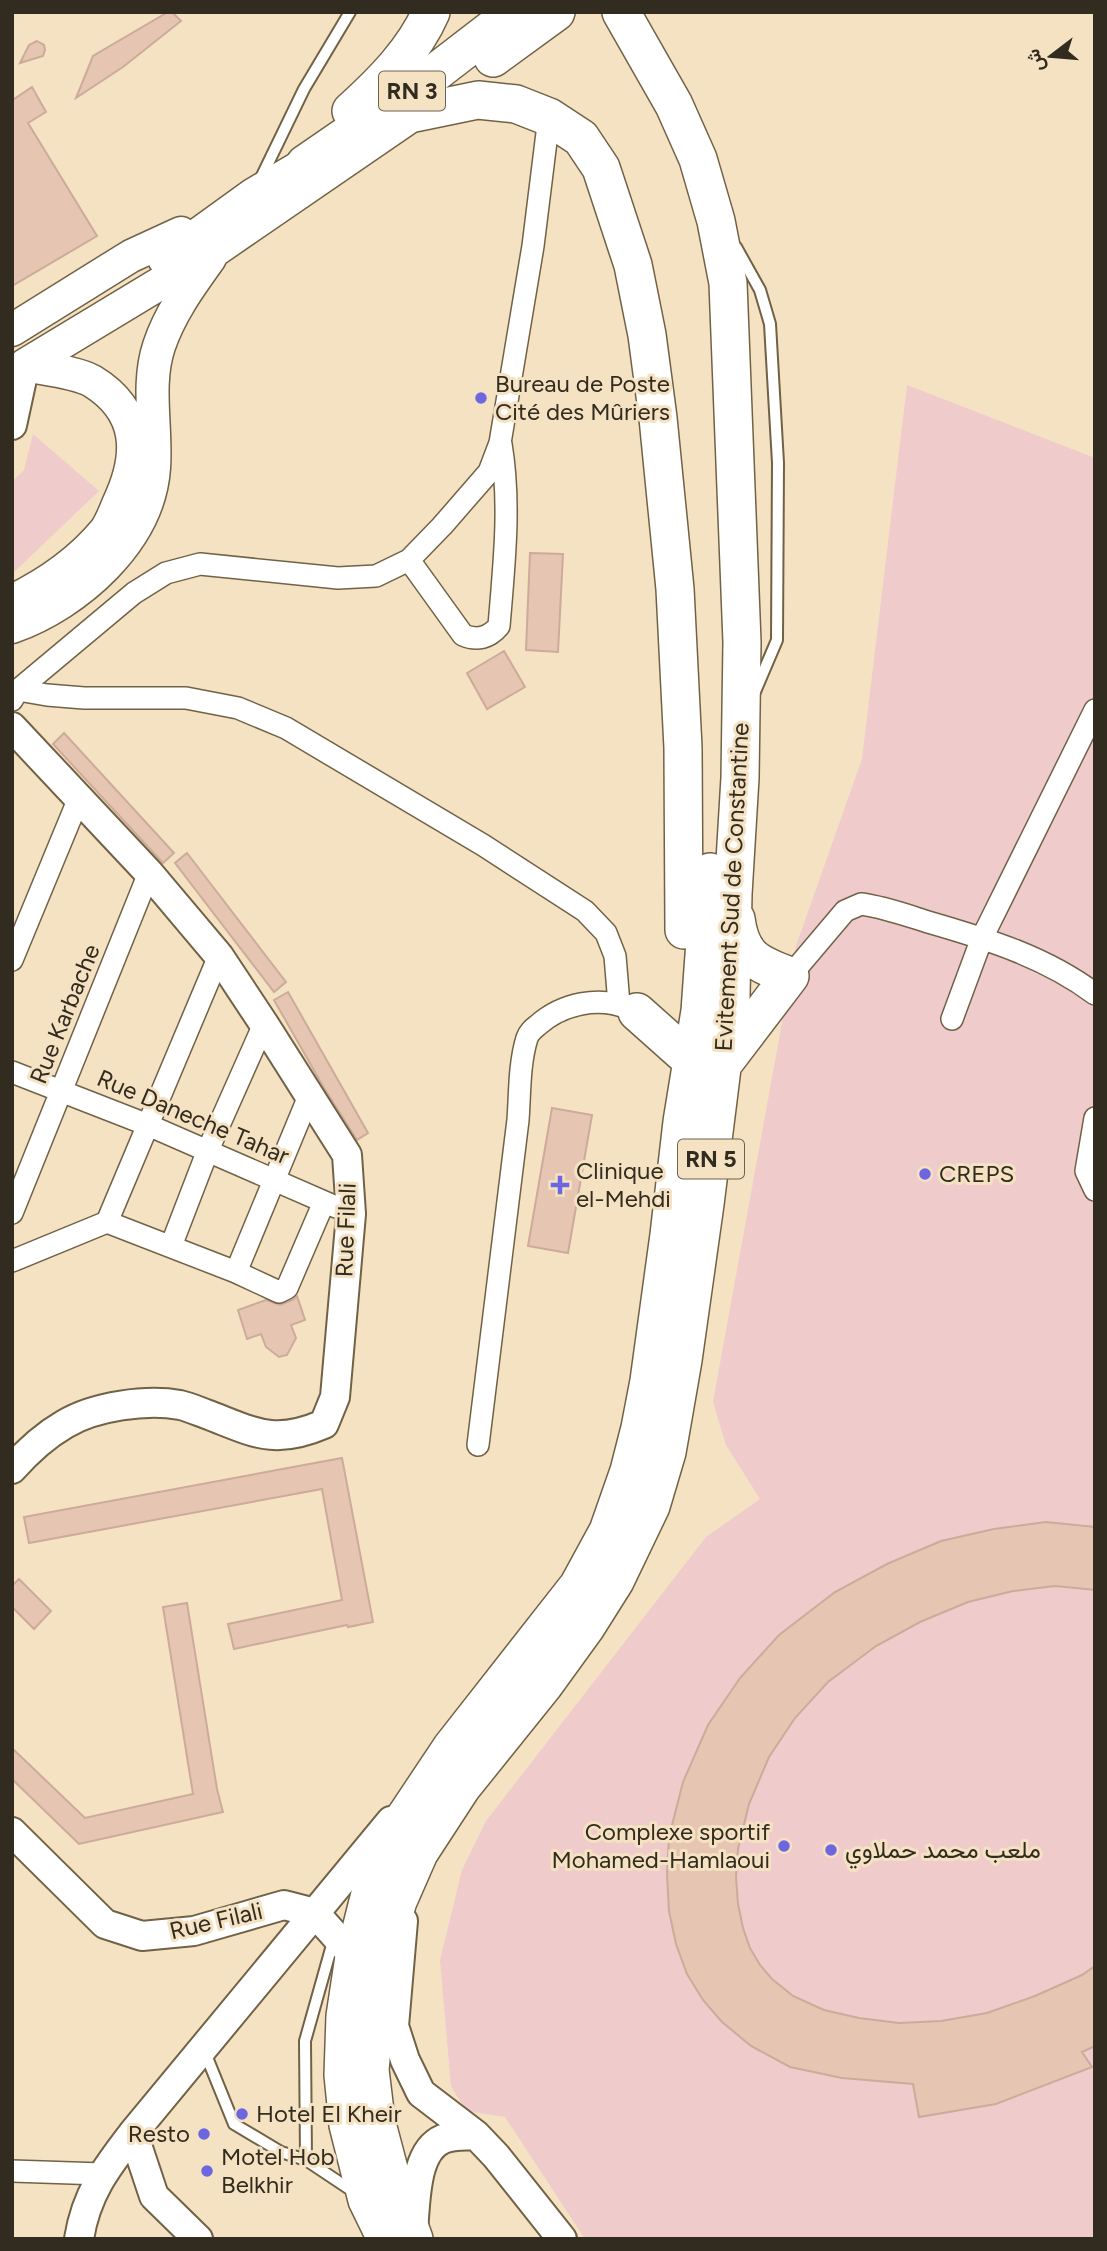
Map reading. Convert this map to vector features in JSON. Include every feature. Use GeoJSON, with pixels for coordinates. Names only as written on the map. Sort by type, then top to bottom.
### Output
{"type":"FeatureCollection","features":[{"type":"Feature","properties":{"kind":"highway","name":"RN 3"},"geometry":{"type":"LineString","coordinates":[[305,164],[331,129],[378,87],[398,63],[432,12]]}},
{"type":"Feature","properties":{"kind":"highway","name":"Evitement Sud de Constantine"},"geometry":{"type":"LineString","coordinates":[[404,2238],[367,2200],[348,2125],[343,2075],[344,1946],[399,1826],[451,1748],[578,1586],[608,1531],[629,1471],[640,1428],[700,1011],[714,826],[719,681],[712,383],[705,301],[694,227],[682,172],[647,93],[599,12]]}},
{"type":"Feature","properties":{"kind":"highway","name":"Evitement Sud de Constantine"},"geometry":{"type":"LineString","coordinates":[[404,2238],[394,2183],[376,2120],[370,2070],[380,1961],[404,1888],[419,1853],[462,1787],[544,1685],[586,1627],[615,1581],[652,1506],[667,1452],[683,1360],[731,996],[733,894],[740,778],[742,642],[728,283],[698,159],[674,105],[621,12]]}},
{"type":"Feature","properties":{"kind":"highway","name":"RN 3"},"geometry":{"type":"LineString","coordinates":[[305,164],[414,89],[536,17]]}},
{"type":"Feature","properties":{"kind":"highway","name":"RN 3"},"geometry":{"type":"LineString","coordinates":[[415,113],[536,17]]}},
{"type":"Feature","properties":{"kind":"highway"},"geometry":{"type":"LineString","coordinates":[[415,113],[478,100],[516,104],[549,117],[581,138],[601,168],[633,265],[647,335],[658,418],[675,589],[683,748],[682,1122]]}},
{"type":"Feature","properties":{"kind":"highway"},"geometry":{"type":"LineString","coordinates":[[722,1065],[790,976],[762,965],[745,951],[738,932],[733,894]]}},
{"type":"Feature","properties":{"kind":"highway"},"geometry":{"type":"LineString","coordinates":[[628,1008],[668,1016],[684,1002]]}},
{"type":"Feature","properties":{"kind":"highway"},"geometry":{"type":"LineString","coordinates":[[628,1008],[683,1053]]}},
{"type":"Feature","properties":{"kind":"main road","name":"RN 3"},"geometry":{"type":"LineString","coordinates":[[17,366],[217,249],[415,113]]}},
{"type":"Feature","properties":{"kind":"main road","name":"RN 3"},"geometry":{"type":"LineString","coordinates":[[12,330],[131,256],[166,239],[212,222],[305,164]]}},
{"type":"Feature","properties":{"kind":"main road","name":"RN 3"},"geometry":{"type":"LineString","coordinates":[[17,366],[243,201]]}},
{"type":"Feature","properties":{"kind":"main road"},"geometry":{"type":"LineString","coordinates":[[12,601],[42,586],[77,559],[107,529],[144,442],[159,347],[174,313],[217,249]]}},
{"type":"Feature","properties":{"kind":"main road"},"geometry":{"type":"LineString","coordinates":[[12,627],[62,603],[106,566],[126,543],[145,511],[154,469],[144,442],[116,401],[91,380],[17,366]]}},
{"type":"Feature","properties":{"kind":"street"},"geometry":{"type":"LineString","coordinates":[[15,695],[134,593],[166,573],[200,564],[338,578],[376,576],[408,560],[442,526],[489,472],[500,443],[533,246],[549,117]]}},
{"type":"Feature","properties":{"kind":"street"},"geometry":{"type":"LineString","coordinates":[[12,425],[17,366]]}},
{"type":"Feature","properties":{"kind":"street"},"geometry":{"type":"LineString","coordinates":[[408,560],[463,635],[472,639],[493,634],[499,626],[507,503],[506,473],[500,443]]}},
{"type":"Feature","properties":{"kind":"street"},"geometry":{"type":"LineString","coordinates":[[15,695],[186,698],[238,708],[286,727],[483,845],[585,911],[606,933],[615,956],[628,1008],[579,1003],[550,1014],[528,1034],[478,1445]]}},
{"type":"Feature","properties":{"kind":"street"},"geometry":{"type":"LineString","coordinates":[[952,1019],[982,938],[1095,710]]}},
{"type":"Feature","properties":{"kind":"street","name":"Rue Filali"},"geometry":{"type":"LineString","coordinates":[[12,727],[149,873],[219,956],[347,1156],[351,1214],[335,1397],[324,1424],[300,1434],[268,1437],[182,1406],[146,1402],[99,1411],[66,1423],[26,1454],[12,1469]]}},
{"type":"Feature","properties":{"kind":"street"},"geometry":{"type":"LineString","coordinates":[[12,960],[79,798]]}},
{"type":"Feature","properties":{"kind":"street","name":"Rue Karbache"},"geometry":{"type":"LineString","coordinates":[[12,1213],[149,873]]}},
{"type":"Feature","properties":{"kind":"street"},"geometry":{"type":"LineString","coordinates":[[790,976],[845,911],[861,904],[982,938],[1032,957],[1067,975],[1095,994]]}},
{"type":"Feature","properties":{"kind":"street"},"geometry":{"type":"LineString","coordinates":[[107,1222],[219,956]]}},
{"type":"Feature","properties":{"kind":"street"},"geometry":{"type":"LineString","coordinates":[[172,1246],[208,1150],[264,1024]]}},
{"type":"Feature","properties":{"kind":"street","name":"Rue Daneche Tahar"},"geometry":{"type":"LineString","coordinates":[[12,1072],[208,1150],[351,1214]]}},
{"type":"Feature","properties":{"kind":"street"},"geometry":{"type":"LineString","coordinates":[[236,1272],[309,1096]]}},
{"type":"Feature","properties":{"kind":"street"},"geometry":{"type":"LineString","coordinates":[[1095,1118],[1086,1171],[1095,1190]]}},
{"type":"Feature","properties":{"kind":"street"},"geometry":{"type":"LineString","coordinates":[[12,1261],[107,1222],[236,1272],[279,1292],[287,1288],[324,1202]]}},
{"type":"Feature","properties":{"kind":"street"},"geometry":{"type":"LineString","coordinates":[[79,2239],[83,2216],[102,2174],[133,2133],[451,1748]]}},
{"type":"Feature","properties":{"kind":"street","name":"Rue Filali"},"geometry":{"type":"LineString","coordinates":[[12,1832],[105,1924],[142,1936],[194,1931],[284,1905],[315,1913]]}},
{"type":"Feature","properties":{"kind":"street"},"geometry":{"type":"LineString","coordinates":[[404,1888],[394,2026],[405,2060],[422,2093],[476,2135],[496,2155],[562,2239]]}},
{"type":"Feature","properties":{"kind":"street"},"geometry":{"type":"LineString","coordinates":[[315,1913],[344,1946]]}},
{"type":"Feature","properties":{"kind":"street"},"geometry":{"type":"LineString","coordinates":[[133,2133],[154,2196],[198,2239]]}},
{"type":"Feature","properties":{"kind":"street"},"geometry":{"type":"LineString","coordinates":[[404,2238],[418,2178],[428,2151],[444,2139],[476,2135]]}},
{"type":"Feature","properties":{"kind":"street"},"geometry":{"type":"LineString","coordinates":[[12,2171],[102,2174]]}},
{"type":"Feature","properties":{"kind":"lane"},"geometry":{"type":"LineString","coordinates":[[243,201],[350,12]]}},
{"type":"Feature","properties":{"kind":"lane"},"geometry":{"type":"LineString","coordinates":[[306,2161],[305,2040],[344,1946]]}},
{"type":"Feature","properties":{"kind":"lane"},"geometry":{"type":"LineString","coordinates":[[203,2047],[234,2124],[281,2152],[306,2161],[367,2200]]}},
{"type":"Feature","properties":{"kind":"shaded area"},"geometry":{"type":"Polygon","coordinates":[[[907,385],[1095,458],[1095,2239],[585,2239],[505,2117],[466,2111],[451,2086],[440,1960],[462,1870],[486,1821],[706,1537],[760,1499],[726,1445],[713,1402],[796,946],[862,759],[907,385]]]}},
{"type":"Feature","properties":{"kind":"shaded area"},"geometry":{"type":"Polygon","coordinates":[[[33,434],[99,491],[12,574],[12,482],[24,470],[33,434]]]}},
{"type":"Feature","properties":{"kind":"building"},"geometry":{"type":"Polygon","coordinates":[[[172,12],[181,21],[123,67],[76,98],[93,56],[172,12]]]}},
{"type":"Feature","properties":{"kind":"building"},"geometry":{"type":"Polygon","coordinates":[[[37,41],[44,45],[43,56],[20,63],[29,45],[37,41]]]}},
{"type":"Feature","properties":{"kind":"building"},"geometry":{"type":"Polygon","coordinates":[[[32,87],[46,112],[28,123],[97,236],[12,286],[12,96],[14,99],[32,87]]]}},
{"type":"Feature","properties":{"kind":"building"},"geometry":{"type":"Polygon","coordinates":[[[530,553],[563,554],[558,652],[526,650],[530,553]]]}},
{"type":"Feature","properties":{"kind":"building"},"geometry":{"type":"Polygon","coordinates":[[[504,651],[525,687],[487,709],[467,673],[504,651]]]}},
{"type":"Feature","properties":{"kind":"building"},"geometry":{"type":"Polygon","coordinates":[[[64,733],[174,853],[163,863],[53,744],[64,733]]]}},
{"type":"Feature","properties":{"kind":"building"},"geometry":{"type":"Polygon","coordinates":[[[187,853],[286,982],[274,992],[175,863],[187,853]]]}},
{"type":"Feature","properties":{"kind":"building"},"geometry":{"type":"Polygon","coordinates":[[[288,992],[368,1133],[357,1140],[274,1000],[288,992]]]}},
{"type":"Feature","properties":{"kind":"building"},"geometry":{"type":"Polygon","coordinates":[[[552,1108],[592,1115],[568,1253],[528,1246],[552,1108]]]}},
{"type":"Feature","properties":{"kind":"building"},"geometry":{"type":"Polygon","coordinates":[[[297,1296],[305,1320],[291,1325],[296,1338],[287,1355],[279,1357],[266,1347],[261,1334],[247,1339],[238,1310],[266,1300],[280,1305],[297,1296]]]}},
{"type":"Feature","properties":{"kind":"building"},"geometry":{"type":"Polygon","coordinates":[[[342,1458],[373,1622],[234,1649],[228,1624],[342,1600],[322,1489],[29,1543],[24,1517],[342,1458]]]}},
{"type":"Feature","properties":{"kind":"building"},"geometry":{"type":"Polygon","coordinates":[[[1046,1522],[1095,1527],[1095,1590],[1055,1586],[1013,1591],[968,1602],[920,1622],[876,1646],[828,1682],[795,1718],[769,1757],[749,1804],[738,1849],[738,1904],[750,1948],[772,1979],[793,1996],[824,2010],[899,2023],[941,2021],[987,2013],[1035,1996],[1082,1975],[1095,1966],[1095,2046],[1082,2052],[1092,2067],[996,2104],[919,2117],[913,2084],[842,2078],[790,2067],[751,2046],[722,2022],[703,2000],[687,1974],[676,1944],[669,1911],[669,1837],[683,1782],[708,1725],[740,1678],[779,1635],[835,1592],[887,1564],[941,1541],[994,1529],[1046,1522]]]}},
{"type":"Feature","properties":{"kind":"building"},"geometry":{"type":"Polygon","coordinates":[[[19,1579],[51,1611],[34,1629],[12,1607],[12,1586],[19,1579]]]}},
{"type":"Feature","properties":{"kind":"building"},"geometry":{"type":"Polygon","coordinates":[[[187,1603],[223,1812],[79,1844],[12,1779],[12,1748],[85,1818],[193,1794],[163,1607],[187,1603]]]}},
{"type":"Feature","properties":{"kind":"place","name":"Bureau de Poste Cité des Mûriers"},"geometry":{"type":"Point","coordinates":[481,398]}},
{"type":"Feature","properties":{"kind":"place","name":"CREPS"},"geometry":{"type":"Point","coordinates":[925,1174]}},
{"type":"Feature","properties":{"kind":"place","name":"Clinique el-Mehdi"},"geometry":{"type":"Point","coordinates":[560,1185]}},
{"type":"Feature","properties":{"kind":"place","name":"Complexe sportif Mohamed-Hamlaoui"},"geometry":{"type":"Point","coordinates":[784,1846]}},
{"type":"Feature","properties":{"kind":"place","name":"ملعب محمد حملاوي"},"geometry":{"type":"Point","coordinates":[831,1850]}},
{"type":"Feature","properties":{"kind":"place","name":"Hotel El Kheir"},"geometry":{"type":"Point","coordinates":[242,2114]}},
{"type":"Feature","properties":{"kind":"place","name":"Resto"},"geometry":{"type":"Point","coordinates":[204,2134]}},
{"type":"Feature","properties":{"kind":"place","name":"Motel Hob Belkhir"},"geometry":{"type":"Point","coordinates":[207,2171]}}]}
